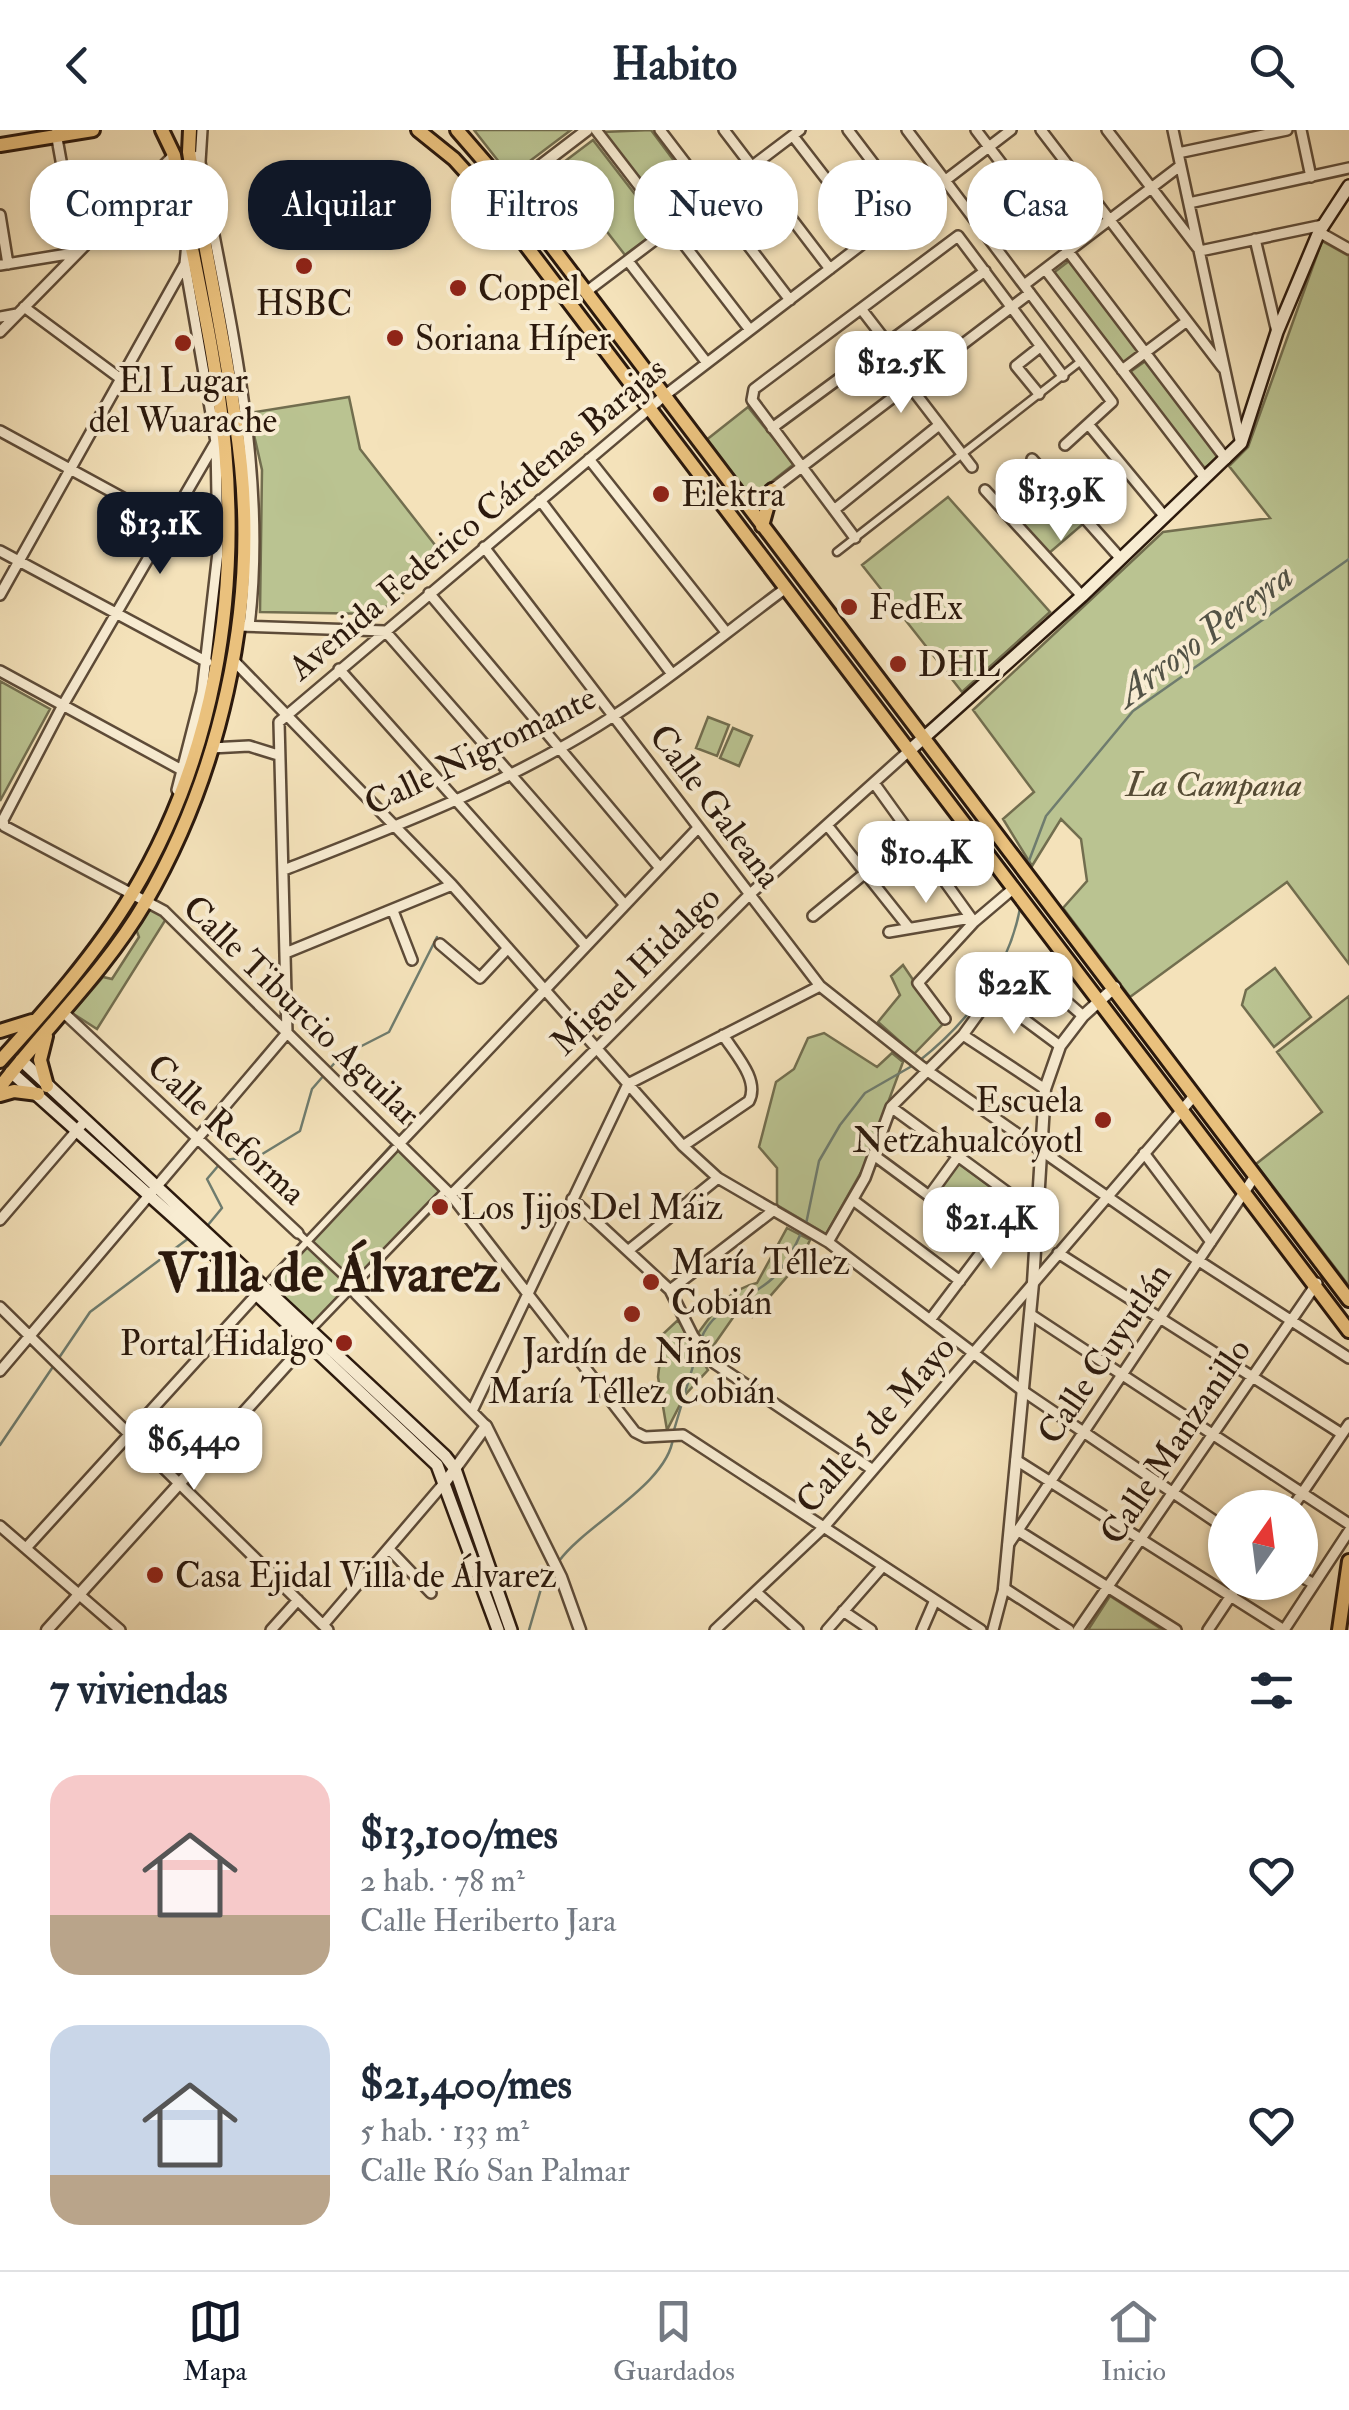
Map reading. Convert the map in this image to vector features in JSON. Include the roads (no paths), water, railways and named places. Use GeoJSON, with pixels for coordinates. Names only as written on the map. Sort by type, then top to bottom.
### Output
{"type":"FeatureCollection","features":[{"type":"Feature","properties":{"kind":"main road"},"geometry":{"type":"LineString","coordinates":[[0,145],[93,130]]}},
{"type":"Feature","properties":{"kind":"main road"},"geometry":{"type":"LineString","coordinates":[[163,130],[188,130],[189,160]]}},
{"type":"Feature","properties":{"kind":"main road"},"geometry":{"type":"LineString","coordinates":[[163,130],[188,157]]}},
{"type":"Feature","properties":{"kind":"main road"},"geometry":{"type":"LineString","coordinates":[[418,130],[455,160]]}},
{"type":"Feature","properties":{"kind":"main road"},"geometry":{"type":"LineString","coordinates":[[457,130],[483,160]]}},
{"type":"Feature","properties":{"kind":"main road"},"geometry":{"type":"LineString","coordinates":[[910,750],[1082,596],[1241,443],[1277,332],[1321,228],[1349,186]]}},
{"type":"Feature","properties":{"kind":"main road"},"geometry":{"type":"LineString","coordinates":[[10,1050],[50,1026],[63,1012],[106,961],[146,902],[194,803],[243,626],[243,513],[224,432],[192,250]]}},
{"type":"Feature","properties":{"kind":"main road"},"geometry":{"type":"LineString","coordinates":[[42,1090],[0,1061],[132,895],[196,757],[214,689],[226,612],[229,519],[224,432],[203,250]]}},
{"type":"Feature","properties":{"kind":"main road"},"geometry":{"type":"LineString","coordinates":[[529,250],[1317,1283],[1349,1331]]}},
{"type":"Feature","properties":{"kind":"main road"},"geometry":{"type":"LineString","coordinates":[[554,250],[1349,1300]]}},
{"type":"Feature","properties":{"kind":"main road"},"geometry":{"type":"LineString","coordinates":[[224,432],[243,400]]}},
{"type":"Feature","properties":{"kind":"main road"},"geometry":{"type":"LineString","coordinates":[[762,526],[772,490]]}},
{"type":"Feature","properties":{"kind":"main road"},"geometry":{"type":"LineString","coordinates":[[797,601],[811,587]]}},
{"type":"Feature","properties":{"kind":"main road"},"geometry":{"type":"LineString","coordinates":[[0,1031],[20,1028],[38,1018]]}},
{"type":"Feature","properties":{"kind":"main road"},"geometry":{"type":"LineString","coordinates":[[42,1090],[40,1060],[50,1026]]}},
{"type":"Feature","properties":{"kind":"main road"},"geometry":{"type":"LineString","coordinates":[[0,1087],[11,1072],[10,1050]]}},
{"type":"Feature","properties":{"kind":"main road"},"geometry":{"type":"LineString","coordinates":[[10,1050],[42,1090],[313,1333],[455,1469],[511,1630]]}},
{"type":"Feature","properties":{"kind":"main road"},"geometry":{"type":"LineString","coordinates":[[0,1095],[14,1090],[42,1090]]}},
{"type":"Feature","properties":{"kind":"main road"},"geometry":{"type":"LineString","coordinates":[[199,1232],[258,1294],[313,1333],[436,1465],[446,1482],[498,1630]]}},
{"type":"Feature","properties":{"kind":"main road"},"geometry":{"type":"LineString","coordinates":[[1339,1630],[1349,1562]]}},
{"type":"Feature","properties":{"kind":"street"},"geometry":{"type":"LineString","coordinates":[[0,332],[76,251],[188,157],[202,130]]}},
{"type":"Feature","properties":{"kind":"street"},"geometry":{"type":"LineString","coordinates":[[548,160],[587,130]]}},
{"type":"Feature","properties":{"kind":"street"},"geometry":{"type":"LineString","coordinates":[[596,130],[634,180]]}},
{"type":"Feature","properties":{"kind":"street"},"geometry":{"type":"LineString","coordinates":[[660,130],[682,160]]}},
{"type":"Feature","properties":{"kind":"street"},"geometry":{"type":"LineString","coordinates":[[724,130],[747,160]]}},
{"type":"Feature","properties":{"kind":"street"},"geometry":{"type":"LineString","coordinates":[[848,130],[871,160]]}},
{"type":"Feature","properties":{"kind":"street"},"geometry":{"type":"LineString","coordinates":[[906,130],[929,160]]}},
{"type":"Feature","properties":{"kind":"street"},"geometry":{"type":"LineString","coordinates":[[976,130],[1226,459]]}},
{"type":"Feature","properties":{"kind":"street","name":"Avenida Federico Cárdenas Barajas"},"geometry":{"type":"LineString","coordinates":[[947,179],[1011,130]]}},
{"type":"Feature","properties":{"kind":"street"},"geometry":{"type":"LineString","coordinates":[[1041,130],[1224,370]]}},
{"type":"Feature","properties":{"kind":"street"},"geometry":{"type":"LineString","coordinates":[[1107,130],[1200,251]]}},
{"type":"Feature","properties":{"kind":"street"},"geometry":{"type":"LineString","coordinates":[[1178,153],[1287,130]]}},
{"type":"Feature","properties":{"kind":"street"},"geometry":{"type":"LineString","coordinates":[[1301,130],[1311,177]]}},
{"type":"Feature","properties":{"kind":"street"},"geometry":{"type":"LineString","coordinates":[[1173,131],[1241,443]]}},
{"type":"Feature","properties":{"kind":"street"},"geometry":{"type":"LineString","coordinates":[[56,133],[76,251]]}},
{"type":"Feature","properties":{"kind":"street"},"geometry":{"type":"LineString","coordinates":[[761,160],[796,133],[818,164]]}},
{"type":"Feature","properties":{"kind":"street"},"geometry":{"type":"LineString","coordinates":[[749,507],[1011,308],[1044,269],[1180,166]]}},
{"type":"Feature","properties":{"kind":"street"},"geometry":{"type":"LineString","coordinates":[[1189,203],[1349,168]]}},
{"type":"Feature","properties":{"kind":"street"},"geometry":{"type":"LineString","coordinates":[[947,184],[1112,402],[1065,445]]}},
{"type":"Feature","properties":{"kind":"street"},"geometry":{"type":"LineString","coordinates":[[0,215],[4,264],[76,251]]}},
{"type":"Feature","properties":{"kind":"street"},"geometry":{"type":"LineString","coordinates":[[798,227],[830,269]]}},
{"type":"Feature","properties":{"kind":"street"},"geometry":{"type":"LineString","coordinates":[[1200,251],[1321,228],[1349,249]]}},
{"type":"Feature","properties":{"kind":"street"},"geometry":{"type":"LineString","coordinates":[[855,538],[772,428],[752,395],[958,236],[1063,376]]}},
{"type":"Feature","properties":{"kind":"street"},"geometry":{"type":"LineString","coordinates":[[1256,239],[1277,332]]}},
{"type":"Feature","properties":{"kind":"street"},"geometry":{"type":"LineString","coordinates":[[175,808],[180,768],[207,662],[224,432],[185,264],[186,250]]}},
{"type":"Feature","properties":{"kind":"street"},"geometry":{"type":"LineString","coordinates":[[216,250],[254,483],[243,626],[385,630],[625,905]]}},
{"type":"Feature","properties":{"kind":"street"},"geometry":{"type":"LineString","coordinates":[[586,292],[642,250]]}},
{"type":"Feature","properties":{"kind":"street"},"geometry":{"type":"LineString","coordinates":[[688,250],[750,330]]}},
{"type":"Feature","properties":{"kind":"street"},"geometry":{"type":"LineString","coordinates":[[751,250],[790,300]]}},
{"type":"Feature","properties":{"kind":"street","name":"Avenida Federico Cárdenas Barajas"},"geometry":{"type":"LineString","coordinates":[[855,250],[664,396],[285,714],[452,885],[684,1146],[718,1178],[811,1230],[1082,1434],[1208,1517]]}},
{"type":"Feature","properties":{"kind":"street"},"geometry":{"type":"LineString","coordinates":[[628,261],[707,363]]}},
{"type":"Feature","properties":{"kind":"street"},"geometry":{"type":"LineString","coordinates":[[0,596],[185,264]]}},
{"type":"Feature","properties":{"kind":"street"},"geometry":{"type":"LineString","coordinates":[[1044,269],[1205,478]]}},
{"type":"Feature","properties":{"kind":"street"},"geometry":{"type":"LineString","coordinates":[[772,428],[984,270]]}},
{"type":"Feature","properties":{"kind":"street"},"geometry":{"type":"LineString","coordinates":[[862,310],[939,426],[972,467]]}},
{"type":"Feature","properties":{"kind":"street"},"geometry":{"type":"LineString","coordinates":[[0,316],[20,311],[121,379]]}},
{"type":"Feature","properties":{"kind":"street"},"geometry":{"type":"LineString","coordinates":[[1122,370],[1186,321]]}},
{"type":"Feature","properties":{"kind":"street"},"geometry":{"type":"LineString","coordinates":[[1039,394],[1016,366],[1040,347]]}},
{"type":"Feature","properties":{"kind":"street"},"geometry":{"type":"LineString","coordinates":[[838,552],[1081,361]]}},
{"type":"Feature","properties":{"kind":"street"},"geometry":{"type":"LineString","coordinates":[[1088,424],[1165,516]]}},
{"type":"Feature","properties":{"kind":"street"},"geometry":{"type":"LineString","coordinates":[[834,510],[939,426]]}},
{"type":"Feature","properties":{"kind":"street"},"geometry":{"type":"LineString","coordinates":[[0,431],[169,523]]}},
{"type":"Feature","properties":{"kind":"street"},"geometry":{"type":"LineString","coordinates":[[63,705],[224,432]]}},
{"type":"Feature","properties":{"kind":"street"},"geometry":{"type":"LineString","coordinates":[[589,459],[726,632]]}},
{"type":"Feature","properties":{"kind":"street"},"geometry":{"type":"LineString","coordinates":[[1032,460],[1121,559]]}},
{"type":"Feature","properties":{"kind":"street"},"geometry":{"type":"LineString","coordinates":[[1012,518],[1052,485]]}},
{"type":"Feature","properties":{"kind":"street"},"geometry":{"type":"LineString","coordinates":[[985,490],[1082,596]]}},
{"type":"Feature","properties":{"kind":"street"},"geometry":{"type":"LineString","coordinates":[[540,500],[672,674]]}},
{"type":"Feature","properties":{"kind":"street","name":"Calle Galeana"},"geometry":{"type":"LineString","coordinates":[[484,547],[820,986],[906,1055],[1199,1260],[1349,1358]]}},
{"type":"Feature","properties":{"kind":"street"},"geometry":{"type":"LineString","coordinates":[[0,551],[207,662]]}},
{"type":"Feature","properties":{"kind":"street","name":"Calle Nigromante"},"geometry":{"type":"LineString","coordinates":[[284,870],[456,800],[559,748],[614,716],[786,588]]}},
{"type":"Feature","properties":{"kind":"street"},"geometry":{"type":"LineString","coordinates":[[429,594],[660,868]]}},
{"type":"Feature","properties":{"kind":"street"},"geometry":{"type":"LineString","coordinates":[[0,1372],[286,1034],[288,952],[276,731],[285,714],[233,660]]}},
{"type":"Feature","properties":{"kind":"street"},"geometry":{"type":"LineString","coordinates":[[339,669],[586,946]]}},
{"type":"Feature","properties":{"kind":"street"},"geometry":{"type":"LineString","coordinates":[[0,670],[180,768]]}},
{"type":"Feature","properties":{"kind":"street","name":"Calle Tiburcio Aguilar"},"geometry":{"type":"LineString","coordinates":[[63,705],[3,820],[4,826],[164,911],[446,1193],[635,1432],[683,1435],[824,1527]]}},
{"type":"Feature","properties":{"kind":"street"},"geometry":{"type":"LineString","coordinates":[[211,748],[249,746],[278,755]]}},
{"type":"Feature","properties":{"kind":"street","name":"Miguel Hidalgo"},"geometry":{"type":"LineString","coordinates":[[446,1193],[749,894],[910,750]]}},
{"type":"Feature","properties":{"kind":"street"},"geometry":{"type":"LineString","coordinates":[[874,783],[972,920]]}},
{"type":"Feature","properties":{"kind":"street"},"geometry":{"type":"LineString","coordinates":[[827,825],[909,928]]}},
{"type":"Feature","properties":{"kind":"street"},"geometry":{"type":"LineString","coordinates":[[270,1281],[697,829]]}},
{"type":"Feature","properties":{"kind":"street"},"geometry":{"type":"LineString","coordinates":[[813,916],[864,874]]}},
{"type":"Feature","properties":{"kind":"street"},"geometry":{"type":"LineString","coordinates":[[288,952],[452,885]]}},
{"type":"Feature","properties":{"kind":"street"},"geometry":{"type":"LineString","coordinates":[[945,1019],[918,983],[972,920],[1015,890]]}},
{"type":"Feature","properties":{"kind":"street"},"geometry":{"type":"LineString","coordinates":[[393,911],[412,960]]}},
{"type":"Feature","properties":{"kind":"street"},"geometry":{"type":"LineString","coordinates":[[888,932],[972,920]]}},
{"type":"Feature","properties":{"kind":"street"},"geometry":{"type":"LineString","coordinates":[[440,944],[480,978],[508,948]]}},
{"type":"Feature","properties":{"kind":"street"},"geometry":{"type":"LineString","coordinates":[[828,1242],[875,1156],[891,1107],[925,1068],[963,1035],[1018,960],[1082,1016]]}},
{"type":"Feature","properties":{"kind":"street"},"geometry":{"type":"LineString","coordinates":[[472,1411],[628,1084],[820,986]]}},
{"type":"Feature","properties":{"kind":"street"},"geometry":{"type":"LineString","coordinates":[[993,1630],[1014,1528],[1045,1089],[1060,1046],[1082,1016],[1115,987]]}},
{"type":"Feature","properties":{"kind":"street"},"geometry":{"type":"LineString","coordinates":[[993,996],[1060,1046]]}},
{"type":"Feature","properties":{"kind":"street","name":"Calle Reforma"},"geometry":{"type":"LineString","coordinates":[[63,1012],[354,1289]]}},
{"type":"Feature","properties":{"kind":"street"},"geometry":{"type":"LineString","coordinates":[[684,1146],[749,1101],[753,1093],[753,1084],[724,1035]]}},
{"type":"Feature","properties":{"kind":"street"},"geometry":{"type":"LineString","coordinates":[[963,1035],[1045,1089]]}},
{"type":"Feature","properties":{"kind":"street","name":"Calle 5 de Mayo"},"geometry":{"type":"LineString","coordinates":[[715,1630],[824,1527],[1194,1096]]}},
{"type":"Feature","properties":{"kind":"street"},"geometry":{"type":"LineString","coordinates":[[891,1107],[1037,1214]]}},
{"type":"Feature","properties":{"kind":"street"},"geometry":{"type":"LineString","coordinates":[[0,1220],[81,1125]]}},
{"type":"Feature","properties":{"kind":"street"},"geometry":{"type":"LineString","coordinates":[[1144,1153],[1211,1242]]}},
{"type":"Feature","properties":{"kind":"street"},"geometry":{"type":"LineString","coordinates":[[875,1156],[990,1242]]}},
{"type":"Feature","properties":{"kind":"street"},"geometry":{"type":"LineString","coordinates":[[929,1196],[958,1156]]}},
{"type":"Feature","properties":{"kind":"street","name":"Calle Cuyutlán"},"geometry":{"type":"LineString","coordinates":[[1014,1528],[1050,1482],[1255,1176]]}},
{"type":"Feature","properties":{"kind":"street"},"geometry":{"type":"LineString","coordinates":[[629,1250],[718,1178]]}},
{"type":"Feature","properties":{"kind":"street"},"geometry":{"type":"LineString","coordinates":[[46,1630],[313,1333],[446,1193]]}},
{"type":"Feature","properties":{"kind":"street"},"geometry":{"type":"LineString","coordinates":[[572,1199],[670,1290],[704,1354],[872,1470]]}},
{"type":"Feature","properties":{"kind":"street"},"geometry":{"type":"LineString","coordinates":[[853,1200],[960,1281]]}},
{"type":"Feature","properties":{"kind":"street"},"geometry":{"type":"LineString","coordinates":[[930,1320],[1020,1202]]}},
{"type":"Feature","properties":{"kind":"street"},"geometry":{"type":"LineString","coordinates":[[670,1290],[774,1210]]}},
{"type":"Feature","properties":{"kind":"street"},"geometry":{"type":"LineString","coordinates":[[1058,1253],[1342,1434]]}},
{"type":"Feature","properties":{"kind":"street","name":"Calle Manzanillo"},"geometry":{"type":"LineString","coordinates":[[1078,1630],[1317,1283]]}},
{"type":"Feature","properties":{"kind":"street"},"geometry":{"type":"LineString","coordinates":[[354,1289],[486,1426],[561,1577],[580,1630]]}},
{"type":"Feature","properties":{"kind":"street"},"geometry":{"type":"LineString","coordinates":[[26,1548],[258,1294]]}},
{"type":"Feature","properties":{"kind":"street"},"geometry":{"type":"LineString","coordinates":[[0,1307],[326,1628],[446,1482],[486,1426]]}},
{"type":"Feature","properties":{"kind":"street"},"geometry":{"type":"LineString","coordinates":[[1030,1314],[1299,1490]]}},
{"type":"Feature","properties":{"kind":"street"},"geometry":{"type":"LineString","coordinates":[[1303,1490],[1349,1424]]}},
{"type":"Feature","properties":{"kind":"street"},"geometry":{"type":"LineString","coordinates":[[1016,1460],[1208,1581]]}},
{"type":"Feature","properties":{"kind":"street"},"geometry":{"type":"LineString","coordinates":[[1318,1504],[1349,1528],[1318,1578]]}},
{"type":"Feature","properties":{"kind":"street"},"geometry":{"type":"LineString","coordinates":[[0,1526],[120,1630]]}},
{"type":"Feature","properties":{"kind":"street"},"geometry":{"type":"LineString","coordinates":[[824,1527],[980,1630]]}},
{"type":"Feature","properties":{"kind":"street"},"geometry":{"type":"LineString","coordinates":[[1014,1528],[1176,1630]]}},
{"type":"Feature","properties":{"kind":"street"},"geometry":{"type":"LineString","coordinates":[[390,1550],[432,1593]]}},
{"type":"Feature","properties":{"kind":"street"},"geometry":{"type":"LineString","coordinates":[[1334,1554],[1349,1562]]}},
{"type":"Feature","properties":{"kind":"street"},"geometry":{"type":"LineString","coordinates":[[827,1630],[883,1566]]}},
{"type":"Feature","properties":{"kind":"street"},"geometry":{"type":"LineString","coordinates":[[1004,1588],[1070,1630]]}},
{"type":"Feature","properties":{"kind":"street"},"geometry":{"type":"LineString","coordinates":[[756,1592],[798,1630]]}},
{"type":"Feature","properties":{"kind":"street"},"geometry":{"type":"LineString","coordinates":[[271,1630],[298,1600]]}},
{"type":"Feature","properties":{"kind":"street"},"geometry":{"type":"LineString","coordinates":[[922,1630],[935,1600]]}},
{"type":"Feature","properties":{"kind":"street"},"geometry":{"type":"LineString","coordinates":[[1208,1630],[1228,1600]]}},
{"type":"Feature","properties":{"kind":"street"},"geometry":{"type":"LineString","coordinates":[[1237,1600],[1284,1630],[1304,1600]]}},
{"type":"Feature","properties":{"kind":"street"},"geometry":{"type":"LineString","coordinates":[[843,1612],[872,1630]]}},
{"type":"Feature","properties":{"kind":"waterway","name":"Arroyo Pereyra"},"geometry":{"type":"LineString","coordinates":[[1027,866],[1046,816],[1133,711],[1349,559]]}},
{"type":"Feature","properties":{"kind":"waterway","name":"Arroyo Pereyra"},"geometry":{"type":"LineString","coordinates":[[919,1061],[953,1030],[983,994],[1006,953],[1020,908]]}},
{"type":"Feature","properties":{"kind":"waterway"},"geometry":{"type":"LineString","coordinates":[[331,1067],[340,1057],[389,1032],[437,937]]}},
{"type":"Feature","properties":{"kind":"waterway","name":"Arroyo Pereyra"},"geometry":{"type":"LineString","coordinates":[[806,1224],[819,1161],[840,1125],[865,1093],[912,1066]]}},
{"type":"Feature","properties":{"kind":"waterway"},"geometry":{"type":"LineString","coordinates":[[224,1160],[259,1156],[300,1131],[312,1089],[325,1074]]}},
{"type":"Feature","properties":{"kind":"waterway"},"geometry":{"type":"LineString","coordinates":[[208,1225],[222,1208],[207,1179],[218,1166]]}},
{"type":"Feature","properties":{"kind":"waterway","name":"Arroyo Pereyra"},"geometry":{"type":"LineString","coordinates":[[701,1339],[714,1318],[773,1278],[802,1231]]}},
{"type":"Feature","properties":{"kind":"waterway"},"geometry":{"type":"LineString","coordinates":[[0,1445],[90,1312],[189,1238]]}},
{"type":"Feature","properties":{"kind":"waterway","name":"Arroyo Pereyra"},"geometry":{"type":"LineString","coordinates":[[674,1430],[699,1346]]}},
{"type":"Feature","properties":{"kind":"waterway","name":"Arroyo Pereyra"},"geometry":{"type":"LineString","coordinates":[[559,1561],[657,1471],[673,1438]]}},
{"type":"Feature","properties":{"kind":"waterway","name":"Arroyo Pereyra"},"geometry":{"type":"LineString","coordinates":[[529,1630],[543,1582],[554,1567]]}},
{"type":"Feature","properties":{"kind":"place","name":"HSBC"},"geometry":{"type":"Point","coordinates":[304,266]}},
{"type":"Feature","properties":{"kind":"place","name":"Coppel"},"geometry":{"type":"Point","coordinates":[458,288]}},
{"type":"Feature","properties":{"kind":"place","name":"Soriana Híper"},"geometry":{"type":"Point","coordinates":[395,338]}},
{"type":"Feature","properties":{"kind":"place","name":"El Lugar del Wuarache"},"geometry":{"type":"Point","coordinates":[183,343]}},
{"type":"Feature","properties":{"kind":"place","name":"Elektra"},"geometry":{"type":"Point","coordinates":[661,494]}},
{"type":"Feature","properties":{"kind":"place","name":"FedEx"},"geometry":{"type":"Point","coordinates":[849,607]}},
{"type":"Feature","properties":{"kind":"place","name":"DHL"},"geometry":{"type":"Point","coordinates":[898,664]}},
{"type":"Feature","properties":{"kind":"place","name":"Escuela Netzahualcóyotl"},"geometry":{"type":"Point","coordinates":[1103,1120]}},
{"type":"Feature","properties":{"kind":"place","name":"Los Jijos Del Máiz"},"geometry":{"type":"Point","coordinates":[440,1207]}},
{"type":"Feature","properties":{"kind":"place","name":"María Téllez Cobián"},"geometry":{"type":"Point","coordinates":[651,1282]}},
{"type":"Feature","properties":{"kind":"place","name":"Jardín de Niños María Téllez Cobián"},"geometry":{"type":"Point","coordinates":[632,1314]}},
{"type":"Feature","properties":{"kind":"place","name":"Portal Hidalgo"},"geometry":{"type":"Point","coordinates":[344,1343]}},
{"type":"Feature","properties":{"kind":"place","name":"Casa Ejidal Villa de Álvarez"},"geometry":{"type":"Point","coordinates":[155,1575]}},
{"type":"Feature","properties":{"kind":"district","name":"Villa de Álvarez"},"geometry":{"type":"Point","coordinates":[329,1272]}},
{"type":"Feature","properties":{"kind":"park label","name":"La Campana"},"geometry":{"type":"Point","coordinates":[1214,784]}}]}
